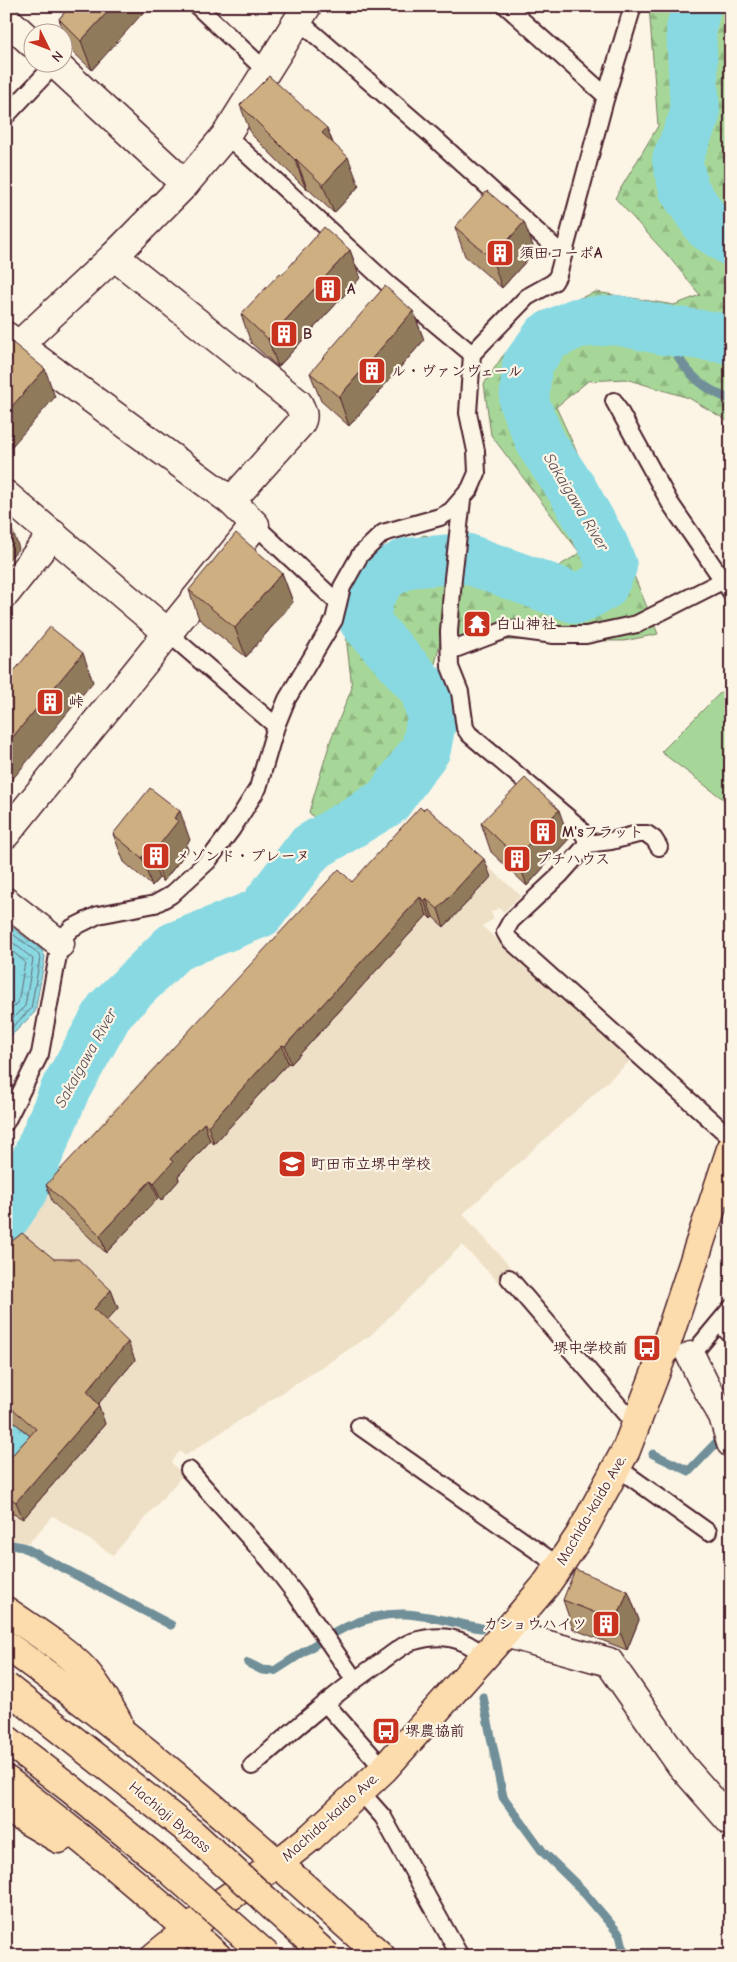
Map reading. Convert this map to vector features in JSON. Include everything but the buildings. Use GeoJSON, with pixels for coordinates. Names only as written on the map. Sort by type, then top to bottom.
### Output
{"type":"FeatureCollection","features":[{"type":"Feature","properties":{"kind":"main road","name":"Machida-kaido Ave."},"geometry":{"type":"LineString","coordinates":[[155,1956],[222,1902],[278,1863],[311,1837],[384,1769],[545,1586],[580,1535],[618,1468],[636,1426],[731,1149]]}},
{"type":"Feature","properties":{"kind":"main road"},"geometry":{"type":"LineString","coordinates":[[6,1611],[48,1640],[82,1668],[98,1687],[125,1734]]}},
{"type":"Feature","properties":{"kind":"main road"},"geometry":{"type":"LineString","coordinates":[[6,1645],[125,1734],[278,1863],[381,1956]]}},
{"type":"Feature","properties":{"kind":"main road","name":"Hachioji Bypass"},"geometry":{"type":"LineString","coordinates":[[6,1687],[193,1834],[327,1956]]}},
{"type":"Feature","properties":{"kind":"main road"},"geometry":{"type":"LineString","coordinates":[[6,1739],[163,1864],[267,1956]]}},
{"type":"Feature","properties":{"kind":"main road"},"geometry":{"type":"LineString","coordinates":[[6,1780],[53,1815],[134,1882],[217,1956]]}},
{"type":"Feature","properties":{"kind":"main road"},"geometry":{"type":"LineString","coordinates":[[6,1808],[134,1882]]}},
{"type":"Feature","properties":{"kind":"street"},"geometry":{"type":"LineString","coordinates":[[6,834],[255,525],[231,501],[10,346],[114,256],[185,184],[226,135],[302,13]]}},
{"type":"Feature","properties":{"kind":"street"},"geometry":{"type":"LineString","coordinates":[[6,19],[22,34]]}},
{"type":"Feature","properties":{"kind":"street"},"geometry":{"type":"LineString","coordinates":[[64,72],[185,184]]}},
{"type":"Feature","properties":{"kind":"street"},"geometry":{"type":"LineString","coordinates":[[114,256],[298,403],[302,410],[304,418],[300,424],[231,501]]}},
{"type":"Feature","properties":{"kind":"street"},"geometry":{"type":"LineString","coordinates":[[6,495],[168,634]]}},
{"type":"Feature","properties":{"kind":"street"},"geometry":{"type":"LineString","coordinates":[[6,593],[53,534]]}},
{"type":"Feature","properties":{"kind":"street"},"geometry":{"type":"LineString","coordinates":[[6,902],[60,944]]}},
{"type":"Feature","properties":{"kind":"street"},"geometry":{"type":"LineString","coordinates":[[691,1356],[704,1383],[724,1416],[731,1443]]}},
{"type":"Feature","properties":{"kind":"street"},"geometry":{"type":"LineString","coordinates":[[505,1633],[608,1662],[681,1765],[731,1822]]}},
{"type":"Feature","properties":{"kind":"lane"},"geometry":{"type":"LineString","coordinates":[[197,6],[266,70]]}},
{"type":"Feature","properties":{"kind":"lane"},"geometry":{"type":"LineString","coordinates":[[506,6],[606,96]]}},
{"type":"Feature","properties":{"kind":"lane"},"geometry":{"type":"LineString","coordinates":[[6,1122],[40,1054],[60,944],[64,935],[72,928],[98,915],[155,904],[171,895],[208,861],[232,829],[258,788],[276,726],[287,699],[334,620],[342,587],[360,555],[383,533],[440,517],[452,511],[470,489],[477,474],[476,451],[468,413],[472,354],[527,297],[554,282],[558,275],[606,96],[633,6]]}},
{"type":"Feature","properties":{"kind":"lane"},"geometry":{"type":"LineString","coordinates":[[302,13],[431,135],[563,255]]}},
{"type":"Feature","properties":{"kind":"lane"},"geometry":{"type":"LineString","coordinates":[[6,116],[46,72]]}},
{"type":"Feature","properties":{"kind":"lane"},"geometry":{"type":"LineString","coordinates":[[226,135],[389,285],[472,354]]}},
{"type":"Feature","properties":{"kind":"lane"},"geometry":{"type":"LineString","coordinates":[[450,651],[508,630],[554,635],[586,635],[637,624],[726,586],[670,504],[614,401]]}},
{"type":"Feature","properties":{"kind":"lane"},"geometry":{"type":"LineString","coordinates":[[462,500],[452,578],[450,667],[460,692],[466,728],[469,734],[578,826],[584,832],[586,844]]}},
{"type":"Feature","properties":{"kind":"lane"},"geometry":{"type":"LineString","coordinates":[[255,525],[338,603]]}},
{"type":"Feature","properties":{"kind":"lane"},"geometry":{"type":"LineString","coordinates":[[168,634],[276,726]]}},
{"type":"Feature","properties":{"kind":"lane"},"geometry":{"type":"LineString","coordinates":[[659,847],[654,839],[647,834],[586,844],[560,875],[511,921],[505,932],[506,936],[731,1138]]}},
{"type":"Feature","properties":{"kind":"lane"},"geometry":{"type":"LineString","coordinates":[[509,1278],[636,1426]]}},
{"type":"Feature","properties":{"kind":"lane"},"geometry":{"type":"LineString","coordinates":[[664,1348],[691,1356],[731,1308]]}},
{"type":"Feature","properties":{"kind":"lane"},"geometry":{"type":"LineString","coordinates":[[719,1323],[731,1335]]}},
{"type":"Feature","properties":{"kind":"lane"},"geometry":{"type":"LineString","coordinates":[[359,1426],[559,1566]]}},
{"type":"Feature","properties":{"kind":"lane"},"geometry":{"type":"LineString","coordinates":[[618,1468],[708,1532]]}},
{"type":"Feature","properties":{"kind":"lane"},"geometry":{"type":"LineString","coordinates":[[188,1470],[270,1561],[297,1596],[354,1679]]}},
{"type":"Feature","properties":{"kind":"lane"},"geometry":{"type":"LineString","coordinates":[[252,1766],[354,1679],[410,1643],[440,1637],[460,1639],[472,1645],[485,1656]]}},
{"type":"Feature","properties":{"kind":"lane"},"geometry":{"type":"LineString","coordinates":[[325,1703],[384,1769]]}},
{"type":"Feature","properties":{"kind":"lane"},"geometry":{"type":"LineString","coordinates":[[360,1791],[383,1817],[460,1956]]}},
{"type":"Feature","properties":{"kind":"shaded area","name":"町田市立堺中学校"},"geometry":{"type":"Polygon","coordinates":[[[426,811],[521,896],[503,912],[499,908],[491,912],[494,919],[482,926],[630,1061],[463,1214],[515,1272],[501,1285],[462,1245],[371,1335],[185,1456],[180,1451],[171,1462],[183,1475],[113,1555],[53,1516],[29,1543],[6,1539],[6,1234],[109,1114],[216,1002],[336,888],[370,871],[426,811]]]}},
{"type":"Feature","properties":{"kind":"green space"},"geometry":{"type":"Polygon","coordinates":[[[649,6],[731,6],[731,423],[689,398],[626,379],[588,381],[556,407],[635,578],[658,634],[624,641],[502,640],[440,642],[422,722],[384,783],[322,827],[309,812],[331,739],[352,688],[345,628],[383,558],[424,535],[554,569],[580,553],[491,435],[484,384],[502,357],[540,313],[596,292],[674,305],[700,295],[669,257],[615,198],[658,126],[649,6]]]}},
{"type":"Feature","properties":{"kind":"green space"},"geometry":{"type":"Polygon","coordinates":[[[731,682],[731,805],[661,752],[731,682]]]}},
{"type":"Feature","properties":{"kind":"water"},"geometry":{"type":"Polygon","coordinates":[[[6,923],[42,950],[45,957],[35,1012],[9,1038],[6,1036],[6,923]]]}},
{"type":"Feature","properties":{"kind":"water"},"geometry":{"type":"Polygon","coordinates":[[[6,1415],[43,1447],[6,1485],[6,1415]]]}},
{"type":"Feature","properties":{"kind":"waterway","name":"Sakaigawa River"},"geometry":{"type":"LineString","coordinates":[[696,6],[691,29],[695,115],[677,160],[684,190],[708,226],[731,241]]}},
{"type":"Feature","properties":{"kind":"waterway","name":"Sakaigawa River"},"geometry":{"type":"LineString","coordinates":[[6,1216],[23,1191],[65,1090],[110,1010],[174,947],[260,913],[310,848],[387,802],[426,749],[432,717],[425,690],[364,621],[370,595],[384,575],[407,563],[465,558],[578,599],[603,586],[612,566],[604,546],[573,491],[542,445],[524,403],[527,365],[547,337],[577,323],[616,320],[664,330],[731,339]]}},
{"type":"Feature","properties":{"kind":"waterway"},"geometry":{"type":"LineString","coordinates":[[664,330],[682,364],[707,388],[731,400]]}},
{"type":"Feature","properties":{"kind":"waterway"},"geometry":{"type":"LineString","coordinates":[[653,1454],[689,1471],[717,1442]]}},
{"type":"Feature","properties":{"kind":"waterway"},"geometry":{"type":"LineString","coordinates":[[6,1544],[23,1547],[171,1625]]}},
{"type":"Feature","properties":{"kind":"waterway"},"geometry":{"type":"LineString","coordinates":[[248,1663],[262,1670],[274,1671],[336,1632],[369,1618],[386,1615],[414,1615],[481,1628]]}},
{"type":"Feature","properties":{"kind":"waterway"},"geometry":{"type":"LineString","coordinates":[[483,1697],[503,1797],[543,1852],[581,1889],[620,1935],[625,1956]]}},
{"type":"Feature","properties":{"kind":"place","name":"須田コーポA"},"geometry":{"type":"Point","coordinates":[500,253]}},
{"type":"Feature","properties":{"kind":"place","name":"A"},"geometry":{"type":"Point","coordinates":[328,289]}},
{"type":"Feature","properties":{"kind":"place","name":"B"},"geometry":{"type":"Point","coordinates":[284,334]}},
{"type":"Feature","properties":{"kind":"place","name":"ル・ヴァンヴェール"},"geometry":{"type":"Point","coordinates":[372,371]}},
{"type":"Feature","properties":{"kind":"place","name":"白山神社"},"geometry":{"type":"Point","coordinates":[477,624]}},
{"type":"Feature","properties":{"kind":"place","name":"峠"},"geometry":{"type":"Point","coordinates":[50,702]}},
{"type":"Feature","properties":{"kind":"place","name":"M'sフラット"},"geometry":{"type":"Point","coordinates":[543,832]}},
{"type":"Feature","properties":{"kind":"place","name":"メゾンド・プレーヌ"},"geometry":{"type":"Point","coordinates":[156,856]}},
{"type":"Feature","properties":{"kind":"place","name":"プチハウス"},"geometry":{"type":"Point","coordinates":[517,859]}},
{"type":"Feature","properties":{"kind":"place","name":"町田市立堺中学校"},"geometry":{"type":"Point","coordinates":[292,1164]}},
{"type":"Feature","properties":{"kind":"place","name":"堺中学校前"},"geometry":{"type":"Point","coordinates":[647,1348]}},
{"type":"Feature","properties":{"kind":"place","name":"カショウハイツ"},"geometry":{"type":"Point","coordinates":[606,1624]}},
{"type":"Feature","properties":{"kind":"place","name":"堺農協前"},"geometry":{"type":"Point","coordinates":[386,1731]}}]}
